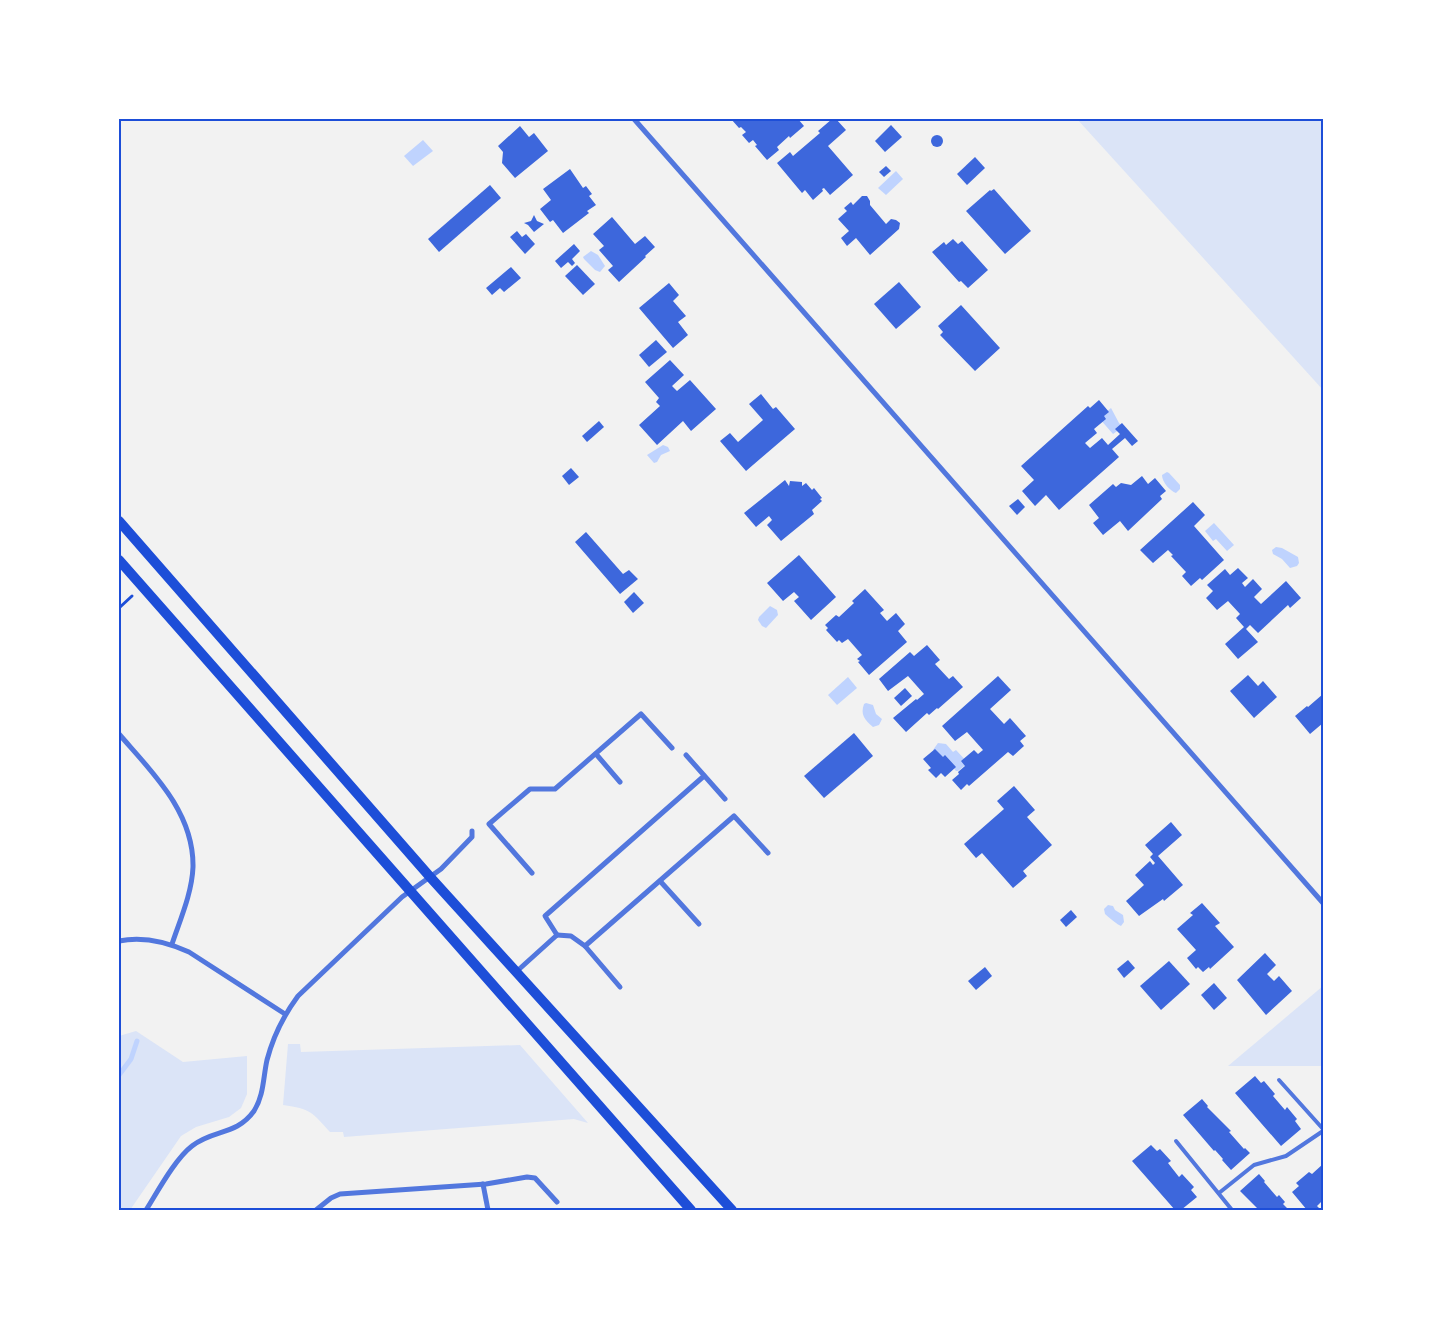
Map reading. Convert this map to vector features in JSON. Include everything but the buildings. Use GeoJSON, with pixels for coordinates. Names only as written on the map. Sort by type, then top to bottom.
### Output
{"type":"FeatureCollection","features":[{"type":"Feature","properties":{"kind":"main road"},"geometry":{"type":"LineString","coordinates":[[119,521],[430,878],[732,1210]]}},
{"type":"Feature","properties":{"kind":"main road"},"geometry":{"type":"LineString","coordinates":[[119,560],[691,1210]]}},
{"type":"Feature","properties":{"kind":"street"},"geometry":{"type":"LineString","coordinates":[[634,119],[1323,903]]}},
{"type":"Feature","properties":{"kind":"street"},"geometry":{"type":"LineString","coordinates":[[532,873],[489,824],[530,789],[555,789],[641,714],[672,748]]}},
{"type":"Feature","properties":{"kind":"street"},"geometry":{"type":"LineString","coordinates":[[119,734],[166,787],[181,813],[190,840],[193,867],[189,891],[172,944]]}},
{"type":"Feature","properties":{"kind":"street"},"geometry":{"type":"LineString","coordinates":[[596,754],[620,782]]}},
{"type":"Feature","properties":{"kind":"street"},"geometry":{"type":"LineString","coordinates":[[686,755],[724,799]]}},
{"type":"Feature","properties":{"kind":"street"},"geometry":{"type":"LineString","coordinates":[[557,936],[545,916],[704,776]]}},
{"type":"Feature","properties":{"kind":"street"},"geometry":{"type":"LineString","coordinates":[[585,946],[734,816],[768,853]]}},
{"type":"Feature","properties":{"kind":"street"},"geometry":{"type":"LineString","coordinates":[[146,1210],[190,1147],[200,1140],[234,1129],[247,1120],[261,1098],[267,1060],[285,1014],[298,996],[402,897],[430,878],[467,843],[472,837],[472,831]]}},
{"type":"Feature","properties":{"kind":"street"},"geometry":{"type":"LineString","coordinates":[[660,880],[699,924]]}},
{"type":"Feature","properties":{"kind":"street"},"geometry":{"type":"LineString","coordinates":[[516,972],[557,936],[571,936],[585,946],[620,987]]}},
{"type":"Feature","properties":{"kind":"street"},"geometry":{"type":"LineString","coordinates":[[119,941],[150,940],[172,944],[189,952],[285,1014]]}},
{"type":"Feature","properties":{"kind":"street"},"geometry":{"type":"LineString","coordinates":[[316,1210],[331,1198],[340,1194],[483,1184],[527,1177],[535,1178],[557,1202]]}},
{"type":"Feature","properties":{"kind":"street"},"geometry":{"type":"LineString","coordinates":[[483,1184],[488,1210]]}},
{"type":"Feature","properties":{"kind":"lane"},"geometry":{"type":"LineString","coordinates":[[1219,1193],[1254,1165],[1286,1156],[1323,1130],[1280,1080]]}},
{"type":"Feature","properties":{"kind":"lane"},"geometry":{"type":"LineString","coordinates":[[1176,1141],[1232,1210]]}},
{"type":"Feature","properties":{"kind":"path"},"geometry":{"type":"LineString","coordinates":[[119,608],[132,596]]}},
{"type":"Feature","properties":{"kind":"shaded area"},"geometry":{"type":"Polygon","coordinates":[[[1077,119],[1323,119],[1323,390],[1077,119]]]}},
{"type":"Feature","properties":{"kind":"shaded area"},"geometry":{"type":"Polygon","coordinates":[[[1323,986],[1323,1066],[1228,1066],[1323,986]]]}},
{"type":"Feature","properties":{"kind":"shaded area"},"geometry":{"type":"Polygon","coordinates":[[[136,1031],[183,1062],[247,1056],[247,1094],[241,1108],[229,1117],[196,1127],[181,1136],[130,1210],[119,1210],[119,1036],[136,1031]]]}},
{"type":"Feature","properties":{"kind":"shaded area"},"geometry":{"type":"Polygon","coordinates":[[[288,1044],[300,1044],[301,1052],[520,1045],[588,1123],[574,1119],[344,1137],[343,1132],[330,1132],[310,1112],[283,1105],[288,1044]]]}},
{"type":"Feature","properties":{"kind":"water"},"geometry":{"type":"Polygon","coordinates":[[[423,140],[433,151],[413,166],[404,156],[423,140]]]}},
{"type":"Feature","properties":{"kind":"water"},"geometry":{"type":"Polygon","coordinates":[[[896,171],[903,179],[886,195],[878,188],[896,171]]]}},
{"type":"Feature","properties":{"kind":"water"},"geometry":{"type":"Polygon","coordinates":[[[591,251],[598,255],[605,266],[600,272],[595,270],[583,257],[591,251]]]}},
{"type":"Feature","properties":{"kind":"water"},"geometry":{"type":"Polygon","coordinates":[[[1111,408],[1123,427],[1113,434],[1099,418],[1111,408]]]}},
{"type":"Feature","properties":{"kind":"water"},"geometry":{"type":"Polygon","coordinates":[[[663,445],[668,447],[670,451],[661,455],[657,462],[654,463],[647,455],[663,445]]]}},
{"type":"Feature","properties":{"kind":"water"},"geometry":{"type":"Polygon","coordinates":[[[1167,472],[1180,485],[1180,489],[1176,493],[1163,480],[1162,475],[1167,472]]]}},
{"type":"Feature","properties":{"kind":"water"},"geometry":{"type":"Polygon","coordinates":[[[1214,523],[1234,545],[1227,551],[1216,539],[1213,541],[1205,531],[1214,523]]]}},
{"type":"Feature","properties":{"kind":"water"},"geometry":{"type":"Polygon","coordinates":[[[1276,547],[1282,548],[1298,557],[1299,563],[1297,566],[1290,568],[1282,559],[1273,554],[1272,550],[1276,547]]]}},
{"type":"Feature","properties":{"kind":"water"},"geometry":{"type":"Polygon","coordinates":[[[770,606],[777,610],[778,615],[766,628],[758,620],[770,606]]]}},
{"type":"Feature","properties":{"kind":"water"},"geometry":{"type":"Polygon","coordinates":[[[848,677],[857,688],[837,705],[828,695],[848,677]]]}},
{"type":"Feature","properties":{"kind":"water"},"geometry":{"type":"Polygon","coordinates":[[[866,703],[873,705],[876,714],[882,719],[879,725],[873,727],[864,717],[863,708],[866,703]]]}},
{"type":"Feature","properties":{"kind":"water"},"geometry":{"type":"Polygon","coordinates":[[[938,743],[946,744],[953,752],[956,750],[968,763],[956,771],[946,759],[942,761],[933,750],[938,743]]]}},
{"type":"Feature","properties":{"kind":"water"},"geometry":{"type":"Polygon","coordinates":[[[1108,905],[1113,906],[1115,910],[1123,915],[1124,922],[1121,926],[1105,914],[1104,909],[1108,905]]]}},
{"type":"Feature","properties":{"kind":"waterway"},"geometry":{"type":"LineString","coordinates":[[119,1075],[131,1059],[137,1041]]}}]}
